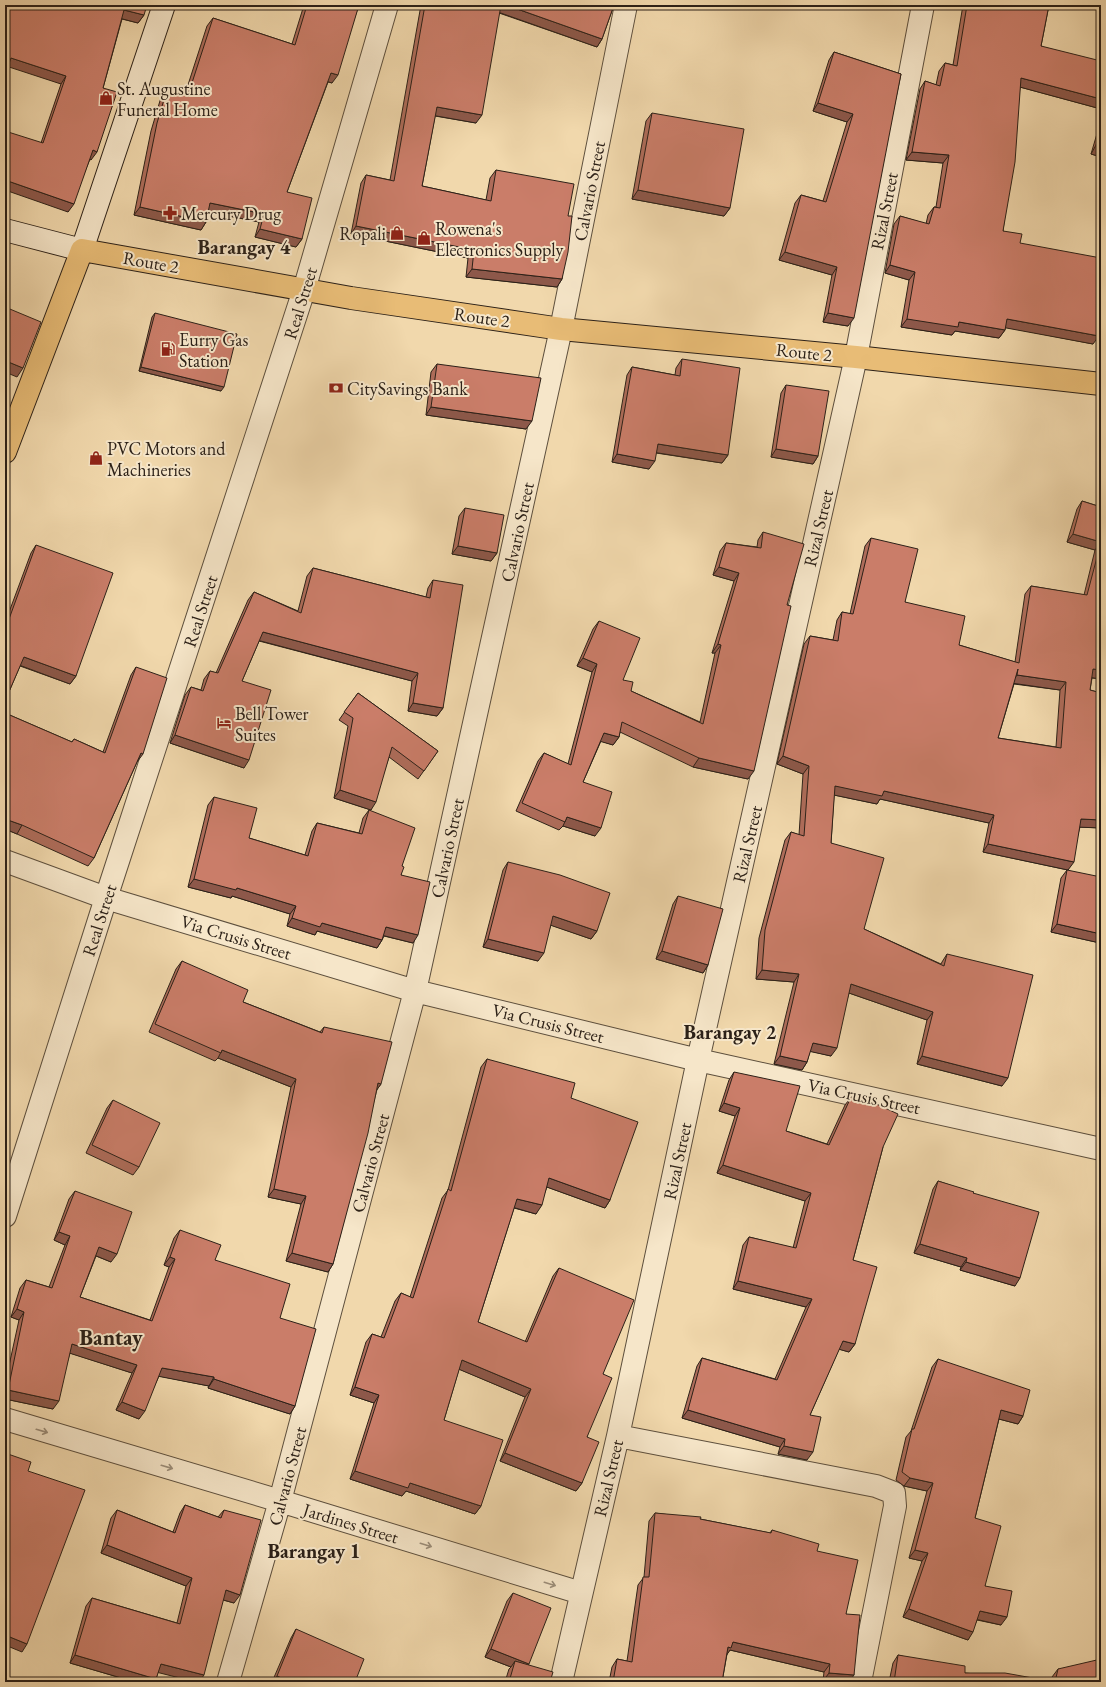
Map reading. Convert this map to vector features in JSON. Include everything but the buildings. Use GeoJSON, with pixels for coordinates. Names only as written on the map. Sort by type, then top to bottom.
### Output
{"type":"FeatureCollection","features":[{"type":"Feature","properties":{"kind":"highway","name":"Route 2"},"geometry":{"type":"LineString","coordinates":[[82,250],[351,298],[561,329],[856,357],[1101,384]]}},
{"type":"Feature","properties":{"kind":"highway"},"geometry":{"type":"LineString","coordinates":[[5,452],[82,250]]}},
{"type":"Feature","properties":{"kind":"street"},"geometry":{"type":"LineString","coordinates":[[5,230],[82,250],[164,5]]}},
{"type":"Feature","properties":{"kind":"street","name":"Real Street"},"geometry":{"type":"LineString","coordinates":[[5,1216],[106,898],[304,290],[387,5]]}},
{"type":"Feature","properties":{"kind":"street","name":"Calvario Street"},"geometry":{"type":"LineString","coordinates":[[228,1682],[280,1501],[415,991],[561,329],[626,5]]}},
{"type":"Feature","properties":{"kind":"street","name":"Rizal Street"},"geometry":{"type":"LineString","coordinates":[[561,1682],[618,1436],[698,1060],[856,357],[923,5]]}},
{"type":"Feature","properties":{"kind":"street","name":"Via Crusis Street"},"geometry":{"type":"LineString","coordinates":[[5,861],[106,898],[415,991],[698,1060],[1101,1149]]}},
{"type":"Feature","properties":{"kind":"street","name":"Jardines Street"},"geometry":{"type":"LineString","coordinates":[[5,1420],[280,1501],[581,1593]]}},
{"type":"Feature","properties":{"kind":"street"},"geometry":{"type":"LineString","coordinates":[[618,1436],[876,1486],[894,1493],[896,1499],[894,1514],[860,1682]]}},
{"type":"Feature","properties":{"kind":"place","name":"St. Augustine Funeral Home"},"geometry":{"type":"Point","coordinates":[106,98]}},
{"type":"Feature","properties":{"kind":"place","name":"Mercury Drug"},"geometry":{"type":"Point","coordinates":[170,213]}},
{"type":"Feature","properties":{"kind":"place","name":"Ropali"},"geometry":{"type":"Point","coordinates":[397,233]}},
{"type":"Feature","properties":{"kind":"place","name":"Rowena's Electronics Supply"},"geometry":{"type":"Point","coordinates":[424,238]}},
{"type":"Feature","properties":{"kind":"place","name":"Eurry Gas Station"},"geometry":{"type":"Point","coordinates":[168,349]}},
{"type":"Feature","properties":{"kind":"place","name":"CitySavings Bank"},"geometry":{"type":"Point","coordinates":[336,388]}},
{"type":"Feature","properties":{"kind":"place","name":"PVC Motors and Machineries"},"geometry":{"type":"Point","coordinates":[96,458]}},
{"type":"Feature","properties":{"kind":"place","name":"Bell Tower Suites"},"geometry":{"type":"Point","coordinates":[224,723]}},
{"type":"Feature","properties":{"kind":"district","name":"Barangay 4"},"geometry":{"type":"Point","coordinates":[244,247]}},
{"type":"Feature","properties":{"kind":"district","name":"Barangay 2"},"geometry":{"type":"Point","coordinates":[730,1032]}},
{"type":"Feature","properties":{"kind":"district","name":"Bantay"},"geometry":{"type":"Point","coordinates":[111,1337]}},
{"type":"Feature","properties":{"kind":"district","name":"Barangay 1"},"geometry":{"type":"Point","coordinates":[314,1551]}}]}
